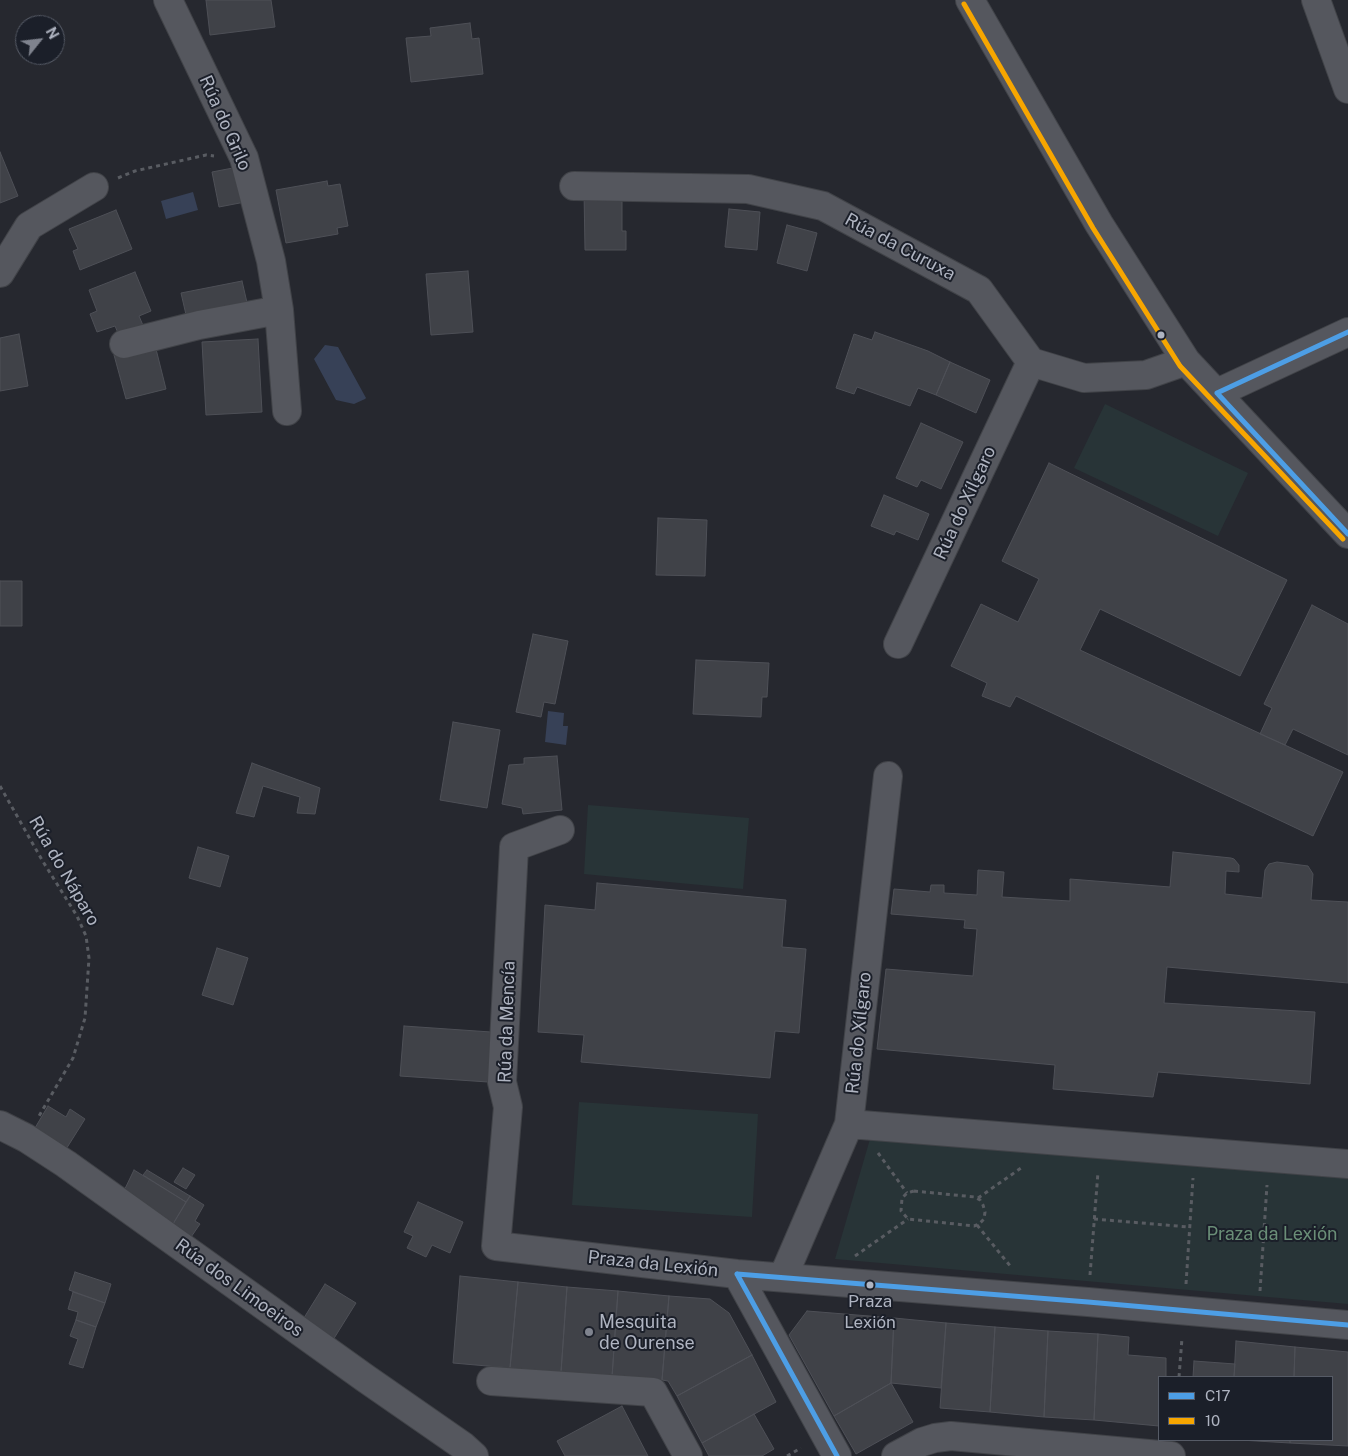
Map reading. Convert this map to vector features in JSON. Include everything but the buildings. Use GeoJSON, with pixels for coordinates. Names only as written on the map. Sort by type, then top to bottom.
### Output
{"type":"FeatureCollection","features":[{"type":"Feature","properties":{"kind":"street","name":"Rúa do Grilo"},"geometry":{"type":"LineString","coordinates":[[168,0],[244,158],[272,261],[279,310],[287,411]]}},
{"type":"Feature","properties":{"kind":"street"},"geometry":{"type":"LineString","coordinates":[[970,0],[1099,224],[1186,362],[1348,534]]}},
{"type":"Feature","properties":{"kind":"street"},"geometry":{"type":"LineString","coordinates":[[1316,0],[1348,89]]}},
{"type":"Feature","properties":{"kind":"street","name":"Rúa da Curuxa"},"geometry":{"type":"LineString","coordinates":[[574,186],[748,189],[823,206],[978,290],[1031,362]]}},
{"type":"Feature","properties":{"kind":"street"},"geometry":{"type":"LineString","coordinates":[[0,274],[29,226],[94,187]]}},
{"type":"Feature","properties":{"kind":"street"},"geometry":{"type":"LineString","coordinates":[[124,344],[199,325],[279,310]]}},
{"type":"Feature","properties":{"kind":"street"},"geometry":{"type":"LineString","coordinates":[[1217,394],[1348,332]]}},
{"type":"Feature","properties":{"kind":"street"},"geometry":{"type":"LineString","coordinates":[[1031,362],[1084,378],[1146,375],[1186,362]]}},
{"type":"Feature","properties":{"kind":"street","name":"Rúa do Xílgaro"},"geometry":{"type":"LineString","coordinates":[[898,644],[1031,362]]}},
{"type":"Feature","properties":{"kind":"street","name":"Rúa do Xílgaro"},"geometry":{"type":"LineString","coordinates":[[783,1277],[853,1124],[888,776]]}},
{"type":"Feature","properties":{"kind":"street","name":"Rúa da Mencía"},"geometry":{"type":"LineString","coordinates":[[496,1246],[508,1107],[502,1082],[514,847],[560,830]]}},
{"type":"Feature","properties":{"kind":"street"},"geometry":{"type":"LineString","coordinates":[[853,1124],[1348,1164]]}},
{"type":"Feature","properties":{"kind":"street","name":"Rúa dos Limoeiros"},"geometry":{"type":"LineString","coordinates":[[0,1125],[26,1138],[66,1164],[463,1446],[474,1456]]}},
{"type":"Feature","properties":{"kind":"street","name":"Praza da Lexión"},"geometry":{"type":"LineString","coordinates":[[496,1246],[737,1274],[1348,1325]]}},
{"type":"Feature","properties":{"kind":"street"},"geometry":{"type":"LineString","coordinates":[[737,1274],[837,1456]]}},
{"type":"Feature","properties":{"kind":"street"},"geometry":{"type":"LineString","coordinates":[[491,1381],[653,1392],[688,1456]]}},
{"type":"Feature","properties":{"kind":"street"},"geometry":{"type":"LineString","coordinates":[[896,1456],[922,1442],[951,1436],[1171,1456]]}},
{"type":"Feature","properties":{"kind":"path"},"geometry":{"type":"LineString","coordinates":[[94,187],[135,171],[206,155],[244,158]]}},
{"type":"Feature","properties":{"kind":"path","name":"Rúa do Náparo"},"geometry":{"type":"LineString","coordinates":[[0,786],[42,860],[77,916],[86,936],[88,958],[85,1018],[74,1058],[26,1138]]}},
{"type":"Feature","properties":{"kind":"path"},"geometry":{"type":"LineString","coordinates":[[853,1124],[907,1193]]}},
{"type":"Feature","properties":{"kind":"path"},"geometry":{"type":"LineString","coordinates":[[908,1219],[902,1211],[901,1204],[902,1198],[907,1193],[914,1191],[978,1198],[1060,1141]]}},
{"type":"Feature","properties":{"kind":"path"},"geometry":{"type":"LineString","coordinates":[[1088,1302],[1100,1144]]}},
{"type":"Feature","properties":{"kind":"path"},"geometry":{"type":"LineString","coordinates":[[1179,1376],[1195,1151]]}},
{"type":"Feature","properties":{"kind":"path"},"geometry":{"type":"LineString","coordinates":[[1258,1317],[1269,1157]]}},
{"type":"Feature","properties":{"kind":"path"},"geometry":{"type":"LineString","coordinates":[[820,1280],[908,1219],[977,1225],[984,1219],[985,1212],[978,1198]]}},
{"type":"Feature","properties":{"kind":"path"},"geometry":{"type":"LineString","coordinates":[[1094,1219],[1189,1227]]}},
{"type":"Feature","properties":{"kind":"path"},"geometry":{"type":"LineString","coordinates":[[977,1225],[1035,1298]]}},
{"type":"Feature","properties":{"kind":"green space"},"geometry":{"type":"Polygon","coordinates":[[[1105,404],[1248,473],[1218,536],[1074,468],[1105,404]]]}},
{"type":"Feature","properties":{"kind":"green space"},"geometry":{"type":"Polygon","coordinates":[[[588,805],[749,818],[743,889],[584,874],[588,805]]]}},
{"type":"Feature","properties":{"kind":"green space"},"geometry":{"type":"Polygon","coordinates":[[[579,1102],[758,1114],[752,1217],[572,1205],[579,1102]]]}},
{"type":"Feature","properties":{"kind":"green space","name":"Praza da Lexión"},"geometry":{"type":"Polygon","coordinates":[[[870,1139],[1348,1176],[1348,1304],[835,1259],[870,1139]]]}},
{"type":"Feature","properties":{"kind":"water"},"geometry":{"type":"Polygon","coordinates":[[[193,192],[198,210],[166,219],[161,201],[193,192]]]}},
{"type":"Feature","properties":{"kind":"water"},"geometry":{"type":"Polygon","coordinates":[[[325,345],[338,347],[365,399],[354,404],[336,400],[314,359],[325,345]]]}},
{"type":"Feature","properties":{"kind":"water"},"geometry":{"type":"Polygon","coordinates":[[[548,711],[564,713],[563,726],[568,726],[566,745],[545,742],[548,711]]]}},
{"type":"Feature","properties":{"kind":"transit line","name":"10"},"geometry":{"type":"LineString","coordinates":[[964,4],[1093,228],[1180,366],[1343,539]]}},
{"type":"Feature","properties":{"kind":"transit line","name":"C17"},"geometry":{"type":"LineString","coordinates":[[1217,393],[1348,332]]}},
{"type":"Feature","properties":{"kind":"transit line","name":"C17"},"geometry":{"type":"LineString","coordinates":[[1217,393],[1348,534]]}},
{"type":"Feature","properties":{"kind":"transit line","name":"C17"},"geometry":{"type":"LineString","coordinates":[[737,1274],[1348,1325]]}},
{"type":"Feature","properties":{"kind":"transit line","name":"C17"},"geometry":{"type":"LineString","coordinates":[[737,1274],[837,1456]]}},
{"type":"Feature","properties":{"kind":"place","name":"Praza Lexión"},"geometry":{"type":"Point","coordinates":[870,1285]}},
{"type":"Feature","properties":{"kind":"place","name":"Mesquita de Ourense"},"geometry":{"type":"Point","coordinates":[589,1332]}}]}
